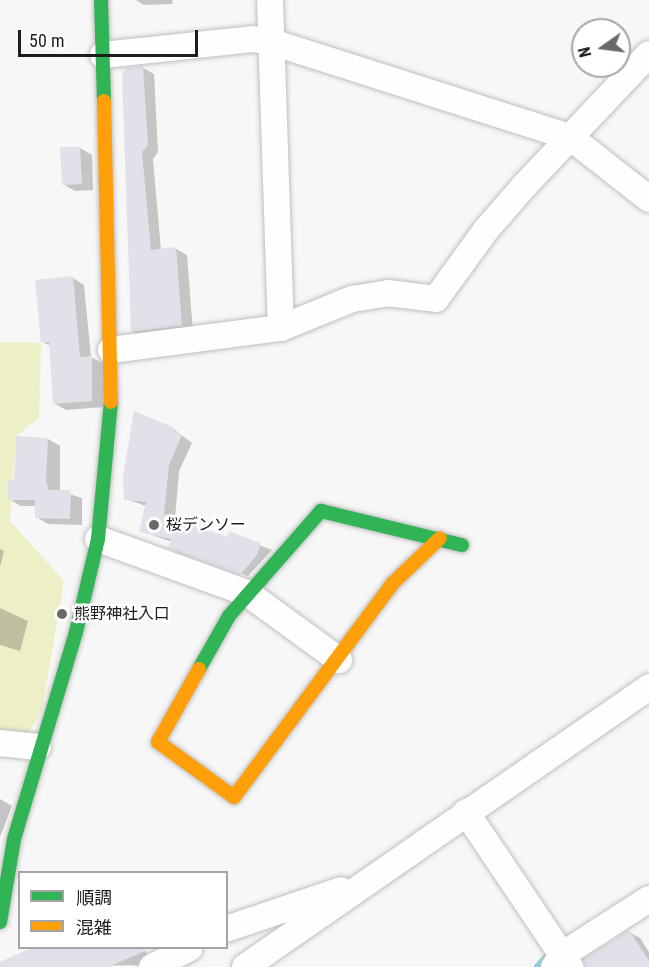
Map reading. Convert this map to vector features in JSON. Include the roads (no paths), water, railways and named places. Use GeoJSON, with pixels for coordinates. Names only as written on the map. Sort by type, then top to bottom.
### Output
{"type":"FeatureCollection","features":[{"type":"Feature","properties":{"kind":"street"},"geometry":{"type":"LineString","coordinates":[[0,922],[14,839],[38,747],[76,632],[98,539],[111,406],[101,0]]}},
{"type":"Feature","properties":{"kind":"street"},"geometry":{"type":"LineString","coordinates":[[270,0],[281,328]]}},
{"type":"Feature","properties":{"kind":"street"},"geometry":{"type":"LineString","coordinates":[[103,55],[209,42],[272,42],[570,137],[649,199]]}},
{"type":"Feature","properties":{"kind":"street"},"geometry":{"type":"LineString","coordinates":[[111,350],[281,328],[352,299],[388,293],[436,298],[486,230],[649,54]]}},
{"type":"Feature","properties":{"kind":"street"},"geometry":{"type":"LineString","coordinates":[[440,538],[392,584],[339,660],[234,797],[158,742],[230,616],[247,593],[321,511],[440,538],[462,545]]}},
{"type":"Feature","properties":{"kind":"street"},"geometry":{"type":"LineString","coordinates":[[98,539],[247,593],[339,660]]}},
{"type":"Feature","properties":{"kind":"street"},"geometry":{"type":"LineString","coordinates":[[245,967],[649,687]]}},
{"type":"Feature","properties":{"kind":"street"},"geometry":{"type":"LineString","coordinates":[[0,743],[38,747]]}},
{"type":"Feature","properties":{"kind":"street"},"geometry":{"type":"LineString","coordinates":[[466,812],[562,963],[649,899]]}},
{"type":"Feature","properties":{"kind":"street"},"geometry":{"type":"LineString","coordinates":[[228,928],[367,882]]}},
{"type":"Feature","properties":{"kind":"street"},"geometry":{"type":"LineString","coordinates":[[152,967],[188,949]]}},
{"type":"Feature","properties":{"kind":"waterway"},"geometry":{"type":"LineString","coordinates":[[538,967],[553,951]]}},
{"type":"Feature","properties":{"kind":"place","name":"桜デンソー"},"geometry":{"type":"Point","coordinates":[154,525]}},
{"type":"Feature","properties":{"kind":"place","name":"熊野神社入口"},"geometry":{"type":"Point","coordinates":[62,614]}}]}
